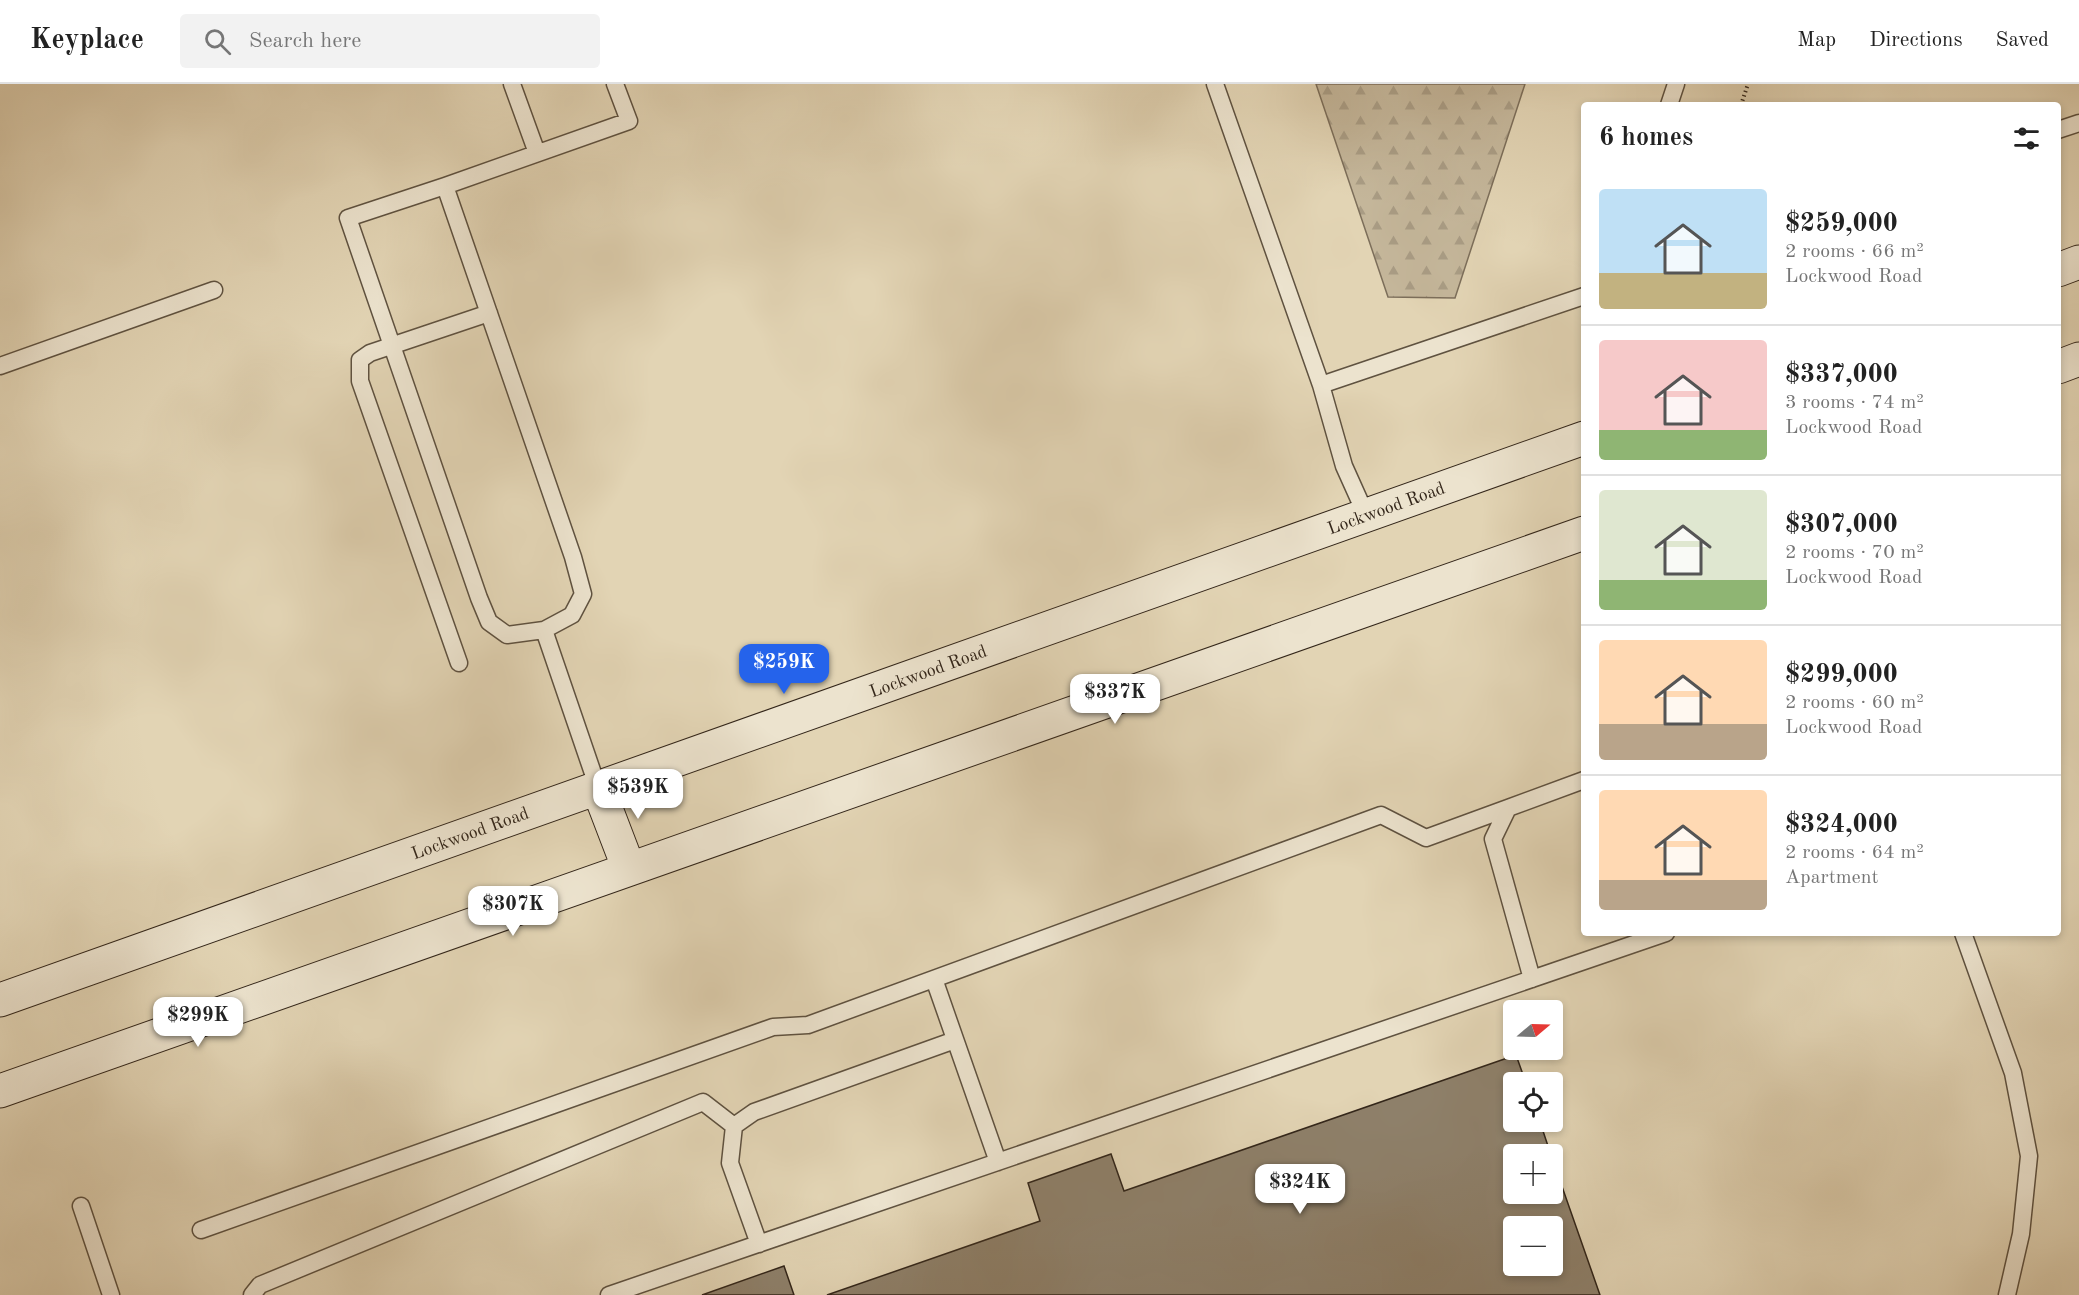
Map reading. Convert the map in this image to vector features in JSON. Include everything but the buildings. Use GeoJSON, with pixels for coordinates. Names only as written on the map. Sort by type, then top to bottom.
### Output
{"type":"FeatureCollection","features":[{"type":"Feature","properties":{"kind":"main road"},"geometry":{"type":"LineString","coordinates":[[2061,269],[2079,262]]}},
{"type":"Feature","properties":{"kind":"main road"},"geometry":{"type":"LineString","coordinates":[[2061,366],[2079,359]]}},
{"type":"Feature","properties":{"kind":"main road","name":"Lockwood Road"},"geometry":{"type":"LineString","coordinates":[[0,1000],[1581,439]]}},
{"type":"Feature","properties":{"kind":"main road"},"geometry":{"type":"LineString","coordinates":[[0,1091],[1581,534]]}},
{"type":"Feature","properties":{"kind":"main road"},"geometry":{"type":"LineString","coordinates":[[598,788],[629,869]]}},
{"type":"Feature","properties":{"kind":"lane"},"geometry":{"type":"LineString","coordinates":[[512,84],[537,153]]}},
{"type":"Feature","properties":{"kind":"lane"},"geometry":{"type":"LineString","coordinates":[[445,186],[573,557],[583,594],[572,615],[544,630],[507,635],[489,622],[348,218],[629,121],[615,84]]}},
{"type":"Feature","properties":{"kind":"lane"},"geometry":{"type":"LineString","coordinates":[[1215,84],[1321,385],[1344,466],[1366,515]]}},
{"type":"Feature","properties":{"kind":"lane"},"geometry":{"type":"LineString","coordinates":[[1670,102],[1676,84]]}},
{"type":"Feature","properties":{"kind":"lane"},"geometry":{"type":"LineString","coordinates":[[2061,129],[2079,123]]}},
{"type":"Feature","properties":{"kind":"lane"},"geometry":{"type":"LineString","coordinates":[[0,366],[214,290]]}},
{"type":"Feature","properties":{"kind":"lane"},"geometry":{"type":"LineString","coordinates":[[1321,385],[1581,297]]}},
{"type":"Feature","properties":{"kind":"lane"},"geometry":{"type":"LineString","coordinates":[[459,663],[360,381],[360,360],[370,352],[489,313]]}},
{"type":"Feature","properties":{"kind":"lane"},"geometry":{"type":"LineString","coordinates":[[544,630],[598,788]]}},
{"type":"Feature","properties":{"kind":"lane"},"geometry":{"type":"LineString","coordinates":[[201,1230],[773,1027],[808,1025],[1381,815],[1426,837],[1581,781]]}},
{"type":"Feature","properties":{"kind":"lane"},"geometry":{"type":"LineString","coordinates":[[1508,808],[1493,839],[1532,979]]}},
{"type":"Feature","properties":{"kind":"lane"},"geometry":{"type":"LineString","coordinates":[[609,1295],[1657,936]]}},
{"type":"Feature","properties":{"kind":"lane"},"geometry":{"type":"LineString","coordinates":[[1964,936],[2013,1073],[2029,1156],[2021,1234],[2007,1295]]}},
{"type":"Feature","properties":{"kind":"lane"},"geometry":{"type":"LineString","coordinates":[[934,979],[998,1162]]}},
{"type":"Feature","properties":{"kind":"lane"},"geometry":{"type":"LineString","coordinates":[[759,1244],[730,1162],[734,1126],[754,1112],[955,1040]]}},
{"type":"Feature","properties":{"kind":"lane"},"geometry":{"type":"LineString","coordinates":[[252,1295],[260,1285],[703,1102],[734,1126]]}},
{"type":"Feature","properties":{"kind":"lane"},"geometry":{"type":"LineString","coordinates":[[81,1206],[111,1295]]}},
{"type":"Feature","properties":{"kind":"path"},"geometry":{"type":"LineString","coordinates":[[1742,102],[1748,84]]}},
{"type":"Feature","properties":{"kind":"green space"},"geometry":{"type":"Polygon","coordinates":[[[1316,84],[1525,84],[1455,298],[1388,297],[1316,84]]]}}]}
